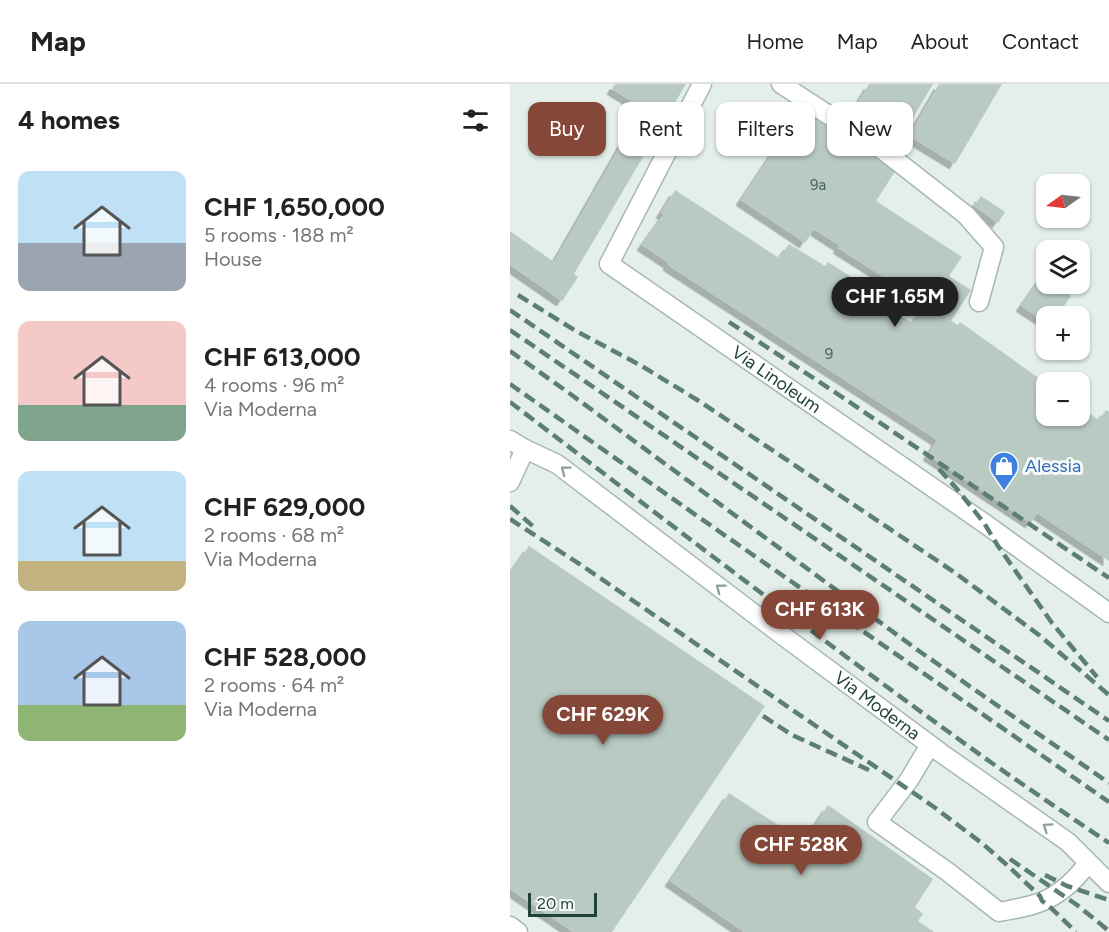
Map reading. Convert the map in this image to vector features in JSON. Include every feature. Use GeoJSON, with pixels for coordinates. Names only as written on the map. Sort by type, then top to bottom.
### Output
{"type":"FeatureCollection","features":[{"type":"Feature","properties":{"kind":"street","name":"Via Linoleum"},"geometry":{"type":"LineString","coordinates":[[702,84],[609,264],[974,516],[1109,613]]}},
{"type":"Feature","properties":{"kind":"street"},"geometry":{"type":"LineString","coordinates":[[781,84],[884,152],[966,215],[994,247],[979,302]]}},
{"type":"Feature","properties":{"kind":"street"},"geometry":{"type":"LineString","coordinates":[[510,482],[518,444]]}},
{"type":"Feature","properties":{"kind":"street","name":"Via Moderna"},"geometry":{"type":"LineString","coordinates":[[518,444],[556,464],[778,633],[930,745],[1068,842],[1109,883]]}},
{"type":"Feature","properties":{"kind":"street"},"geometry":{"type":"LineString","coordinates":[[930,745],[909,780],[877,822],[999,912],[1035,905],[1059,892],[1074,881],[1088,863]]}},
{"type":"Feature","properties":{"kind":"street"},"geometry":{"type":"LineString","coordinates":[[510,926],[518,932]]}},
{"type":"Feature","properties":{"kind":"building"},"geometry":{"type":"Polygon","coordinates":[[[615,84],[686,84],[675,102],[633,102],[612,89],[615,84]]]}},
{"type":"Feature","properties":{"kind":"building"},"geometry":{"type":"Polygon","coordinates":[[[869,84],[933,84],[913,118],[913,102],[858,102],[869,84]]]}},
{"type":"Feature","properties":{"kind":"building"},"geometry":{"type":"Polygon","coordinates":[[[939,84],[1002,84],[955,164],[913,138],[913,129],[939,84]]]}},
{"type":"Feature","properties":{"kind":"building"},"geometry":{"type":"Polygon","coordinates":[[[815,117],[827,124],[827,156],[875,156],[896,170],[876,201],[962,257],[949,276],[971,290],[951,321],[958,325],[960,322],[1036,376],[1036,426],[1090,426],[1090,414],[1099,420],[1106,410],[1109,412],[1109,561],[1037,513],[1031,523],[928,455],[937,440],[668,265],[669,263],[642,245],[664,214],[661,213],[675,190],[779,258],[789,244],[825,266],[828,262],[865,286],[862,290],[912,323],[926,304],[838,248],[840,246],[814,229],[805,243],[741,200],[770,156],[815,156],[815,117]]]}},
{"type":"Feature","properties":{"kind":"building"},"geometry":{"type":"Polygon","coordinates":[[[618,150],[618,156],[644,156],[574,274],[578,277],[562,301],[510,265],[510,231],[554,262],[618,150]]]}},
{"type":"Feature","properties":{"kind":"building"},"geometry":{"type":"Polygon","coordinates":[[[981,196],[1005,212],[998,223],[974,206],[981,196]]]}},
{"type":"Feature","properties":{"kind":"building"},"geometry":{"type":"Polygon","coordinates":[[[1036,285],[1036,294],[1068,294],[1071,296],[1064,306],[1036,306],[1036,316],[1021,306],[1036,285]]]}},
{"type":"Feature","properties":{"kind":"building"},"geometry":{"type":"Polygon","coordinates":[[[529,546],[765,706],[612,932],[573,932],[510,889],[510,573],[529,546]]]}},
{"type":"Feature","properties":{"kind":"building"},"geometry":{"type":"Polygon","coordinates":[[[729,793],[804,842],[828,805],[933,879],[915,907],[923,914],[918,921],[934,932],[744,932],[670,881],[729,793]]]}},
{"type":"Feature","properties":{"kind":"railway"},"geometry":{"type":"LineString","coordinates":[[518,295],[699,401],[954,572],[1039,635],[1109,695]]}},
{"type":"Feature","properties":{"kind":"railway"},"geometry":{"type":"LineString","coordinates":[[510,310],[1109,721]]}},
{"type":"Feature","properties":{"kind":"railway"},"geometry":{"type":"LineString","coordinates":[[729,322],[1109,578]]}},
{"type":"Feature","properties":{"kind":"railway"},"geometry":{"type":"LineString","coordinates":[[510,330],[1109,740]]}},
{"type":"Feature","properties":{"kind":"railway"},"geometry":{"type":"LineString","coordinates":[[510,351],[919,651],[1109,783]]}},
{"type":"Feature","properties":{"kind":"railway"},"geometry":{"type":"LineString","coordinates":[[510,384],[1109,802]]}},
{"type":"Feature","properties":{"kind":"railway"},"geometry":{"type":"LineString","coordinates":[[510,402],[868,673],[989,761],[1109,843]]}},
{"type":"Feature","properties":{"kind":"railway"},"geometry":{"type":"LineString","coordinates":[[939,469],[984,523],[1052,623],[1097,677]]}},
{"type":"Feature","properties":{"kind":"railway"},"geometry":{"type":"LineString","coordinates":[[510,506],[535,528]]}},
{"type":"Feature","properties":{"kind":"railway"},"geometry":{"type":"LineString","coordinates":[[510,519],[584,567],[934,807],[1008,866],[1076,932]]}},
{"type":"Feature","properties":{"kind":"railway"},"geometry":{"type":"LineString","coordinates":[[763,716],[792,735],[869,770]]}},
{"type":"Feature","properties":{"kind":"railway"},"geometry":{"type":"LineString","coordinates":[[1010,859],[1077,905],[1109,931]]}},
{"type":"Feature","properties":{"kind":"railway"},"geometry":{"type":"LineString","coordinates":[[1045,875],[1067,886],[1109,900]]}},
{"type":"Feature","properties":{"kind":"place","name":"Alessia"},"geometry":{"type":"Point","coordinates":[1004,492]}}]}
